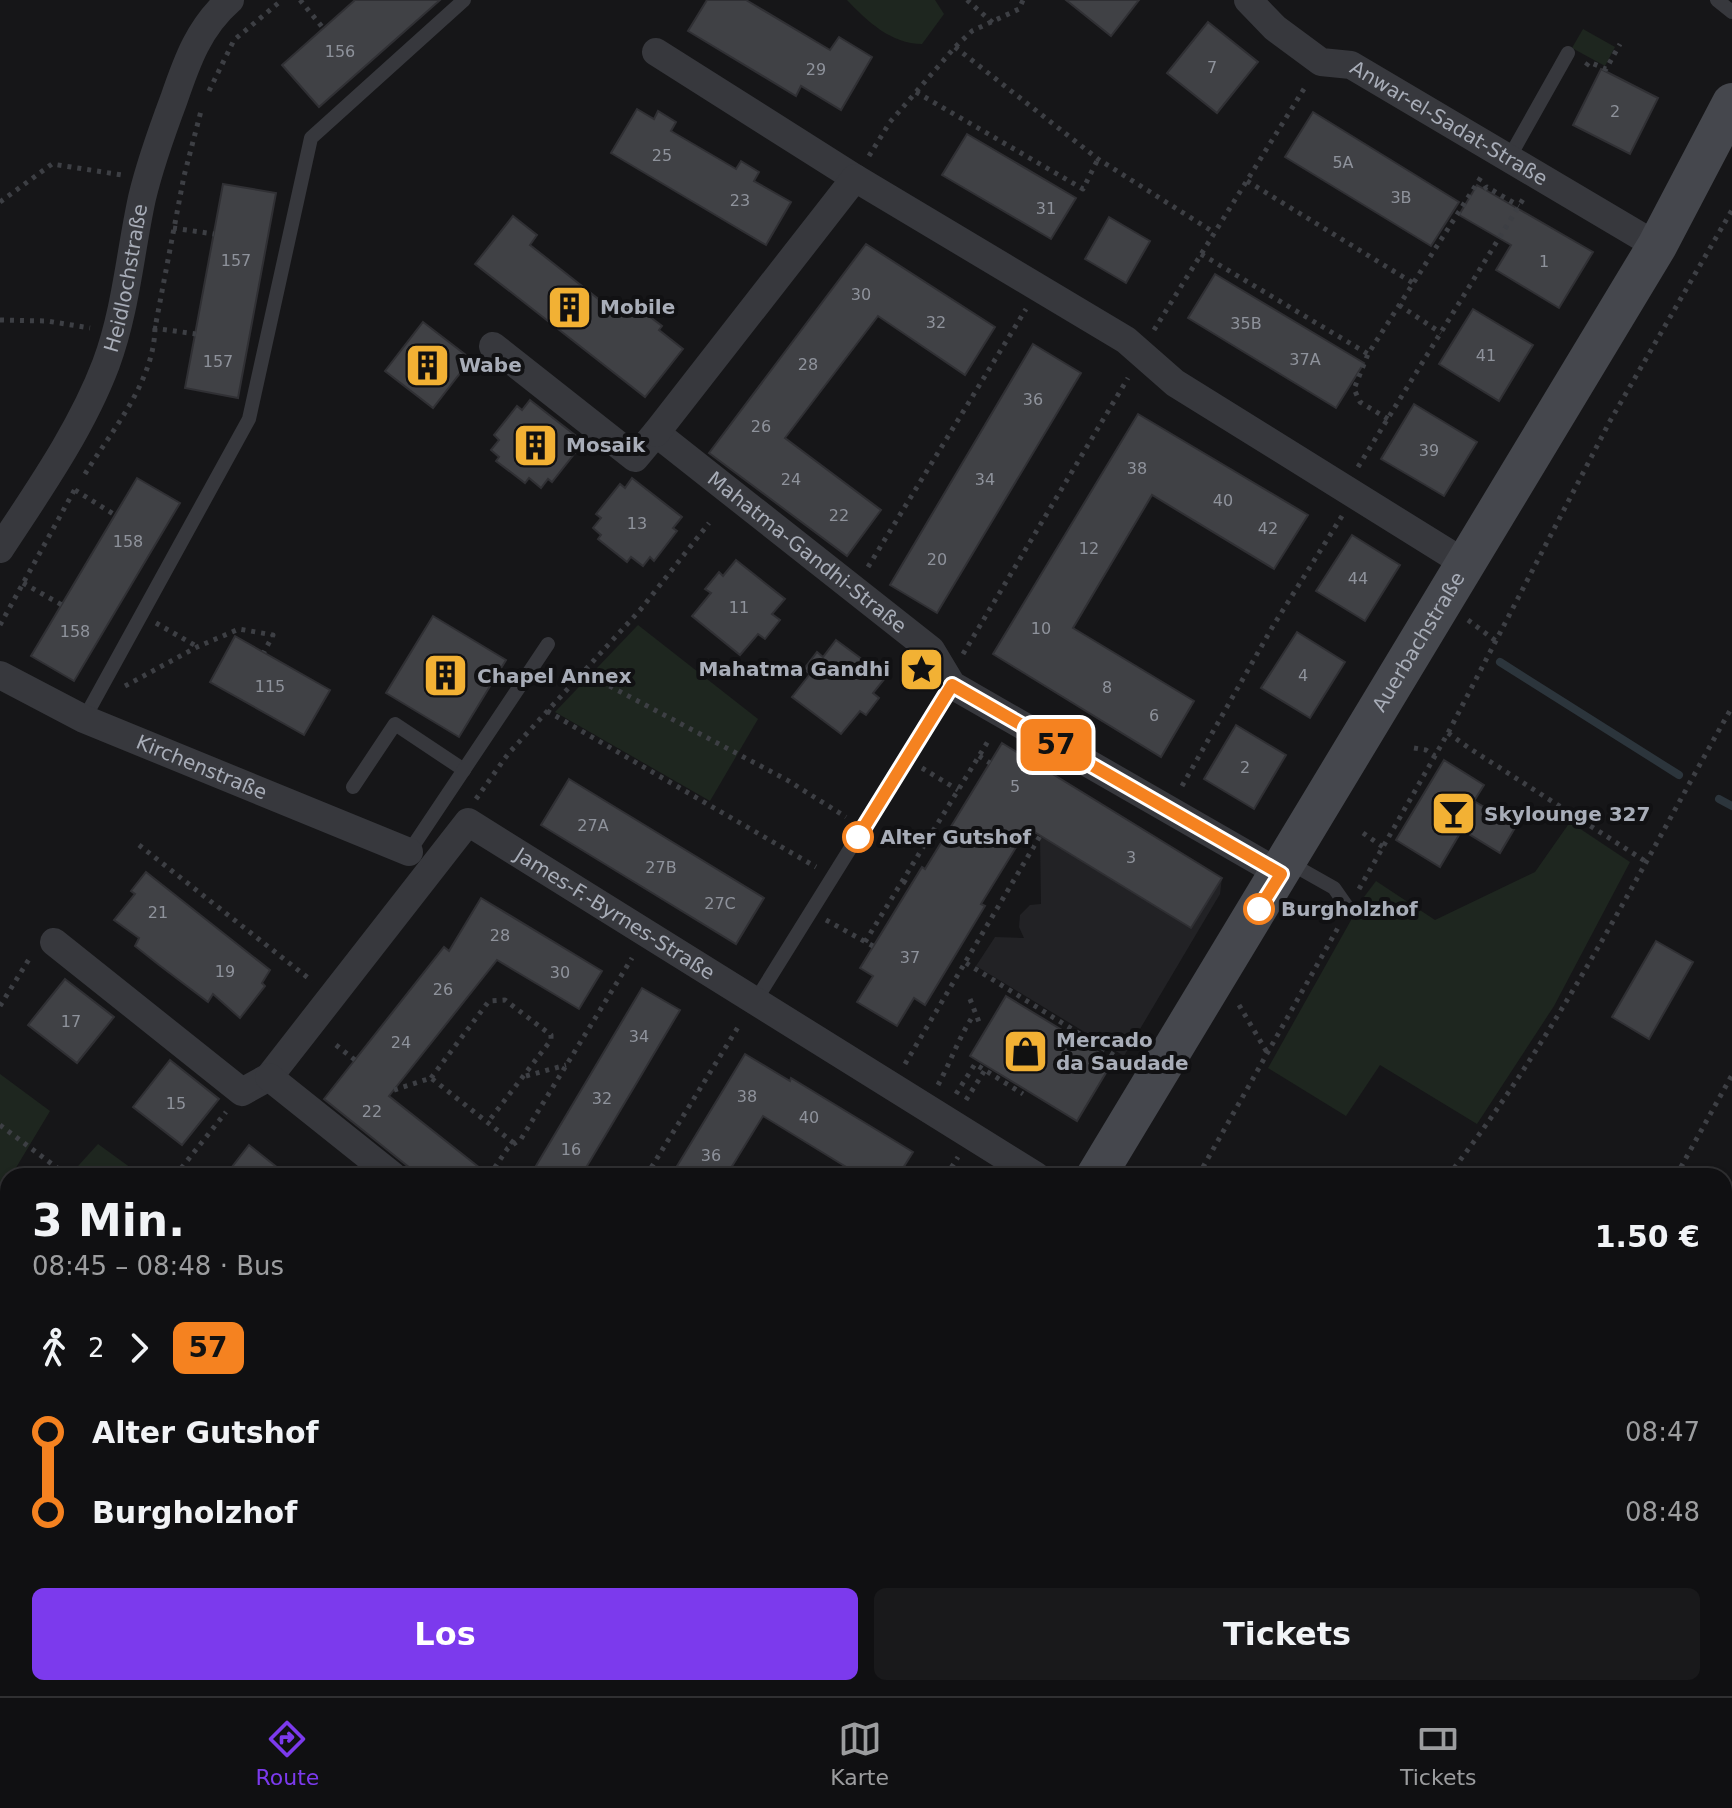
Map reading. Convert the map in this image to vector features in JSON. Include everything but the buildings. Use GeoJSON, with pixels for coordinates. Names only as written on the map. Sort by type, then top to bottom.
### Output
{"type":"FeatureCollection","features":[{"type":"Feature","properties":{"kind":"main road","name":"Auerbachstraße"},"geometry":{"type":"LineString","coordinates":[[1101,1168],[1657,246],[1732,103]]}},
{"type":"Feature","properties":{"kind":"street","name":"Heidlochstraße"},"geometry":{"type":"LineString","coordinates":[[0,549],[60,454],[105,367],[120,323],[143,196],[190,51],[230,0]]}},
{"type":"Feature","properties":{"kind":"street","name":"Anwar-el-Sadat-Straße"},"geometry":{"type":"LineString","coordinates":[[1248,0],[1275,28],[1321,62],[1351,65],[1657,246]]}},
{"type":"Feature","properties":{"kind":"street"},"geometry":{"type":"LineString","coordinates":[[656,52],[855,178],[1126,340],[1175,383],[1466,564]]}},
{"type":"Feature","properties":{"kind":"street"},"geometry":{"type":"LineString","coordinates":[[493,346],[635,458],[855,178]]}},
{"type":"Feature","properties":{"kind":"street","name":"Mahatma-Gandhi-Straße"},"geometry":{"type":"LineString","coordinates":[[656,433],[931,650],[945,696],[1004,715],[1169,810],[1284,868]]}},
{"type":"Feature","properties":{"kind":"street","name":"Kirchenstraße"},"geometry":{"type":"LineString","coordinates":[[0,675],[409,852]]}},
{"type":"Feature","properties":{"kind":"street"},"geometry":{"type":"LineString","coordinates":[[43,948],[242,1092],[269,1077],[468,822]]}},
{"type":"Feature","properties":{"kind":"street","name":"James-F.-Byrnes-Straße"},"geometry":{"type":"LineString","coordinates":[[468,822],[1023,1168]]}},
{"type":"Feature","properties":{"kind":"street"},"geometry":{"type":"LineString","coordinates":[[269,1077],[383,1168]]}},
{"type":"Feature","properties":{"kind":"lane"},"geometry":{"type":"LineString","coordinates":[[88,711],[249,419],[311,138],[464,0]]}},
{"type":"Feature","properties":{"kind":"lane"},"geometry":{"type":"LineString","coordinates":[[1717,0],[1732,12]]}},
{"type":"Feature","properties":{"kind":"lane"},"geometry":{"type":"LineString","coordinates":[[1509,158],[1568,53]]}},
{"type":"Feature","properties":{"kind":"lane"},"geometry":{"type":"LineString","coordinates":[[409,852],[548,644]]}},
{"type":"Feature","properties":{"kind":"lane"},"geometry":{"type":"LineString","coordinates":[[756,1000],[945,696]]}},
{"type":"Feature","properties":{"kind":"lane"},"geometry":{"type":"LineString","coordinates":[[353,787],[395,724],[464,770]]}},
{"type":"Feature","properties":{"kind":"lane"},"geometry":{"type":"LineString","coordinates":[[1284,868],[1334,888],[1348,908]]}},
{"type":"Feature","properties":{"kind":"path"},"geometry":{"type":"LineString","coordinates":[[300,0],[323,28]]}},
{"type":"Feature","properties":{"kind":"path"},"geometry":{"type":"LineString","coordinates":[[967,0],[993,23]]}},
{"type":"Feature","properties":{"kind":"path"},"geometry":{"type":"LineString","coordinates":[[855,178],[890,122],[955,47],[972,31],[1019,9],[1023,0]]}},
{"type":"Feature","properties":{"kind":"path"},"geometry":{"type":"LineString","coordinates":[[1582,74],[1589,62],[1606,69],[1620,44]]}},
{"type":"Feature","properties":{"kind":"path"},"geometry":{"type":"LineString","coordinates":[[955,47],[1098,159],[1215,233]]}},
{"type":"Feature","properties":{"kind":"path"},"geometry":{"type":"LineString","coordinates":[[916,92],[1083,189],[1098,159]]}},
{"type":"Feature","properties":{"kind":"path"},"geometry":{"type":"LineString","coordinates":[[0,202],[52,164],[128,176],[130,164],[184,176]]}},
{"type":"Feature","properties":{"kind":"path"},"geometry":{"type":"LineString","coordinates":[[1169,810],[1350,492],[1388,419],[1538,175]]}},
{"type":"Feature","properties":{"kind":"path"},"geometry":{"type":"LineString","coordinates":[[1247,181],[1413,283]]}},
{"type":"Feature","properties":{"kind":"path"},"geometry":{"type":"LineString","coordinates":[[1388,419],[1360,402],[1354,389],[1368,354],[1477,183]]}},
{"type":"Feature","properties":{"kind":"path"},"geometry":{"type":"LineString","coordinates":[[1484,189],[1487,187],[1519,206]]}},
{"type":"Feature","properties":{"kind":"path"},"geometry":{"type":"LineString","coordinates":[[1203,1168],[1448,733],[1610,421],[1732,210]]}},
{"type":"Feature","properties":{"kind":"path"},"geometry":{"type":"LineString","coordinates":[[173,228],[214,234]]}},
{"type":"Feature","properties":{"kind":"path"},"geometry":{"type":"LineString","coordinates":[[1201,254],[1368,354]]}},
{"type":"Feature","properties":{"kind":"path"},"geometry":{"type":"LineString","coordinates":[[855,590],[1039,288]]}},
{"type":"Feature","properties":{"kind":"path"},"geometry":{"type":"LineString","coordinates":[[1399,305],[1441,333]]}},
{"type":"Feature","properties":{"kind":"path"},"geometry":{"type":"LineString","coordinates":[[75,490],[115,515]]}},
{"type":"Feature","properties":{"kind":"path"},"geometry":{"type":"LineString","coordinates":[[468,822],[472,806],[508,754],[641,609],[709,523]]}},
{"type":"Feature","properties":{"kind":"path"},"geometry":{"type":"LineString","coordinates":[[23,583],[62,605]]}},
{"type":"Feature","properties":{"kind":"path"},"geometry":{"type":"LineString","coordinates":[[141,614],[197,647]]}},
{"type":"Feature","properties":{"kind":"path"},"geometry":{"type":"LineString","coordinates":[[88,711],[197,647],[239,629],[273,635],[264,652]]}},
{"type":"Feature","properties":{"kind":"path"},"geometry":{"type":"LineString","coordinates":[[583,672],[787,780],[864,828]]}},
{"type":"Feature","properties":{"kind":"path"},"geometry":{"type":"LineString","coordinates":[[1454,1168],[1483,1131],[1561,1013],[1732,707]]}},
{"type":"Feature","properties":{"kind":"path"},"geometry":{"type":"LineString","coordinates":[[547,711],[814,866]]}},
{"type":"Feature","properties":{"kind":"path"},"geometry":{"type":"LineString","coordinates":[[865,942],[1004,715]]}},
{"type":"Feature","properties":{"kind":"path"},"geometry":{"type":"LineString","coordinates":[[1448,733],[1645,861]]}},
{"type":"Feature","properties":{"kind":"path"},"geometry":{"type":"LineString","coordinates":[[1414,748],[1426,750],[1435,756]]}},
{"type":"Feature","properties":{"kind":"path"},"geometry":{"type":"LineString","coordinates":[[979,756],[990,763]]}},
{"type":"Feature","properties":{"kind":"path"},"geometry":{"type":"LineString","coordinates":[[906,759],[958,790]]}},
{"type":"Feature","properties":{"kind":"path"},"geometry":{"type":"LineString","coordinates":[[1363,833],[1383,847]]}},
{"type":"Feature","properties":{"kind":"path"},"geometry":{"type":"LineString","coordinates":[[918,1043],[1040,836]]}},
{"type":"Feature","properties":{"kind":"path"},"geometry":{"type":"LineString","coordinates":[[139,845],[332,996]]}},
{"type":"Feature","properties":{"kind":"path"},"geometry":{"type":"LineString","coordinates":[[903,881],[911,886]]}},
{"type":"Feature","properties":{"kind":"path"},"geometry":{"type":"LineString","coordinates":[[834,925],[873,946]]}},
{"type":"Feature","properties":{"kind":"path"},"geometry":{"type":"LineString","coordinates":[[0,1006],[43,948]]}},
{"type":"Feature","properties":{"kind":"path"},"geometry":{"type":"LineString","coordinates":[[494,1168],[508,1148],[521,1139],[632,958]]}},
{"type":"Feature","properties":{"kind":"path"},"geometry":{"type":"LineString","coordinates":[[966,963],[1117,1057]]}},
{"type":"Feature","properties":{"kind":"path"},"geometry":{"type":"LineString","coordinates":[[1232,993],[1268,1054]]}},
{"type":"Feature","properties":{"kind":"path"},"geometry":{"type":"LineString","coordinates":[[970,999],[979,1022]]}},
{"type":"Feature","properties":{"kind":"path"},"geometry":{"type":"LineString","coordinates":[[394,1090],[431,1078],[489,1001],[505,1000],[551,1035],[551,1040],[488,1122]]}},
{"type":"Feature","properties":{"kind":"path"},"geometry":{"type":"LineString","coordinates":[[651,1168],[756,1000]]}},
{"type":"Feature","properties":{"kind":"path"},"geometry":{"type":"LineString","coordinates":[[926,1107],[956,1052],[957,1041],[971,1019]]}},
{"type":"Feature","properties":{"kind":"path"},"geometry":{"type":"LineString","coordinates":[[336,1045],[355,1060]]}},
{"type":"Feature","properties":{"kind":"path"},"geometry":{"type":"LineString","coordinates":[[524,1077],[567,1064]]}},
{"type":"Feature","properties":{"kind":"path"},"geometry":{"type":"LineString","coordinates":[[955,1095],[975,1064],[1007,1081],[1023,1094]]}},
{"type":"Feature","properties":{"kind":"path"},"geometry":{"type":"LineString","coordinates":[[968,1097],[985,1070]]}},
{"type":"Feature","properties":{"kind":"path"},"geometry":{"type":"LineString","coordinates":[[1680,1168],[1732,1075]]}},
{"type":"Feature","properties":{"kind":"path"},"geometry":{"type":"LineString","coordinates":[[431,1078],[515,1144]]}},
{"type":"Feature","properties":{"kind":"path"},"geometry":{"type":"LineString","coordinates":[[181,1168],[242,1092]]}},
{"type":"Feature","properties":{"kind":"path"},"geometry":{"type":"LineString","coordinates":[[0,1125],[57,1168]]}},
{"type":"Feature","properties":{"kind":"shaded area"},"geometry":{"type":"Polygon","coordinates":[[[847,0],[935,0],[944,14],[922,44],[911,43],[880,30],[847,0]]]}},
{"type":"Feature","properties":{"kind":"shaded area"},"geometry":{"type":"Polygon","coordinates":[[[1583,29],[1615,47],[1605,66],[1572,48],[1583,29]]]}},
{"type":"Feature","properties":{"kind":"shaded area"},"geometry":{"type":"Polygon","coordinates":[[[638,625],[758,719],[710,801],[555,712],[638,625]]]}},
{"type":"Feature","properties":{"kind":"shaded area"},"geometry":{"type":"Polygon","coordinates":[[[1058,778],[1222,878],[1220,894],[1124,1056],[976,966],[995,937],[1024,938],[1019,927],[1020,915],[1030,905],[1041,904],[1040,836],[1028,828],[1058,778]]]}},
{"type":"Feature","properties":{"kind":"shaded area"},"geometry":{"type":"Polygon","coordinates":[[[1570,822],[1630,862],[1554,1006],[1477,1124],[1380,1065],[1346,1116],[1268,1068],[1376,881],[1435,920],[1535,872],[1570,822]]]}},
{"type":"Feature","properties":{"kind":"shaded area"},"geometry":{"type":"Polygon","coordinates":[[[0,1074],[50,1111],[16,1168],[0,1168],[0,1074]]]}},
{"type":"Feature","properties":{"kind":"shaded area"},"geometry":{"type":"Polygon","coordinates":[[[98,1144],[131,1168],[76,1168],[98,1144]]]}},
{"type":"Feature","properties":{"kind":"waterway"},"geometry":{"type":"LineString","coordinates":[[1500,662],[1679,775]]}},
{"type":"Feature","properties":{"kind":"waterway"},"geometry":{"type":"LineString","coordinates":[[1719,799],[1732,806]]}},
{"type":"Feature","properties":{"kind":"bus line","name":"57"},"geometry":{"type":"LineString","coordinates":[[858,837],[952,685],[1281,874],[1259,909]]}},
{"type":"Feature","properties":{"kind":"place","name":"Mobile"},"geometry":{"type":"Point","coordinates":[569,307]}},
{"type":"Feature","properties":{"kind":"place","name":"Wabe"},"geometry":{"type":"Point","coordinates":[428,365]}},
{"type":"Feature","properties":{"kind":"place","name":"Mosaik"},"geometry":{"type":"Point","coordinates":[535,445]}},
{"type":"Feature","properties":{"kind":"place","name":"Mahatma Gandhi"},"geometry":{"type":"Point","coordinates":[921,669]}},
{"type":"Feature","properties":{"kind":"place","name":"Chapel Annex"},"geometry":{"type":"Point","coordinates":[446,676]}},
{"type":"Feature","properties":{"kind":"place","name":"Skylounge 327"},"geometry":{"type":"Point","coordinates":[1453,814]}},
{"type":"Feature","properties":{"kind":"place","name":"Alter Gutshof"},"geometry":{"type":"Point","coordinates":[858,837]}},
{"type":"Feature","properties":{"kind":"place","name":"Burgholzhof"},"geometry":{"type":"Point","coordinates":[1259,909]}},
{"type":"Feature","properties":{"kind":"place","name":"Mercado da Saudade"},"geometry":{"type":"Point","coordinates":[1025,1051]}}]}
